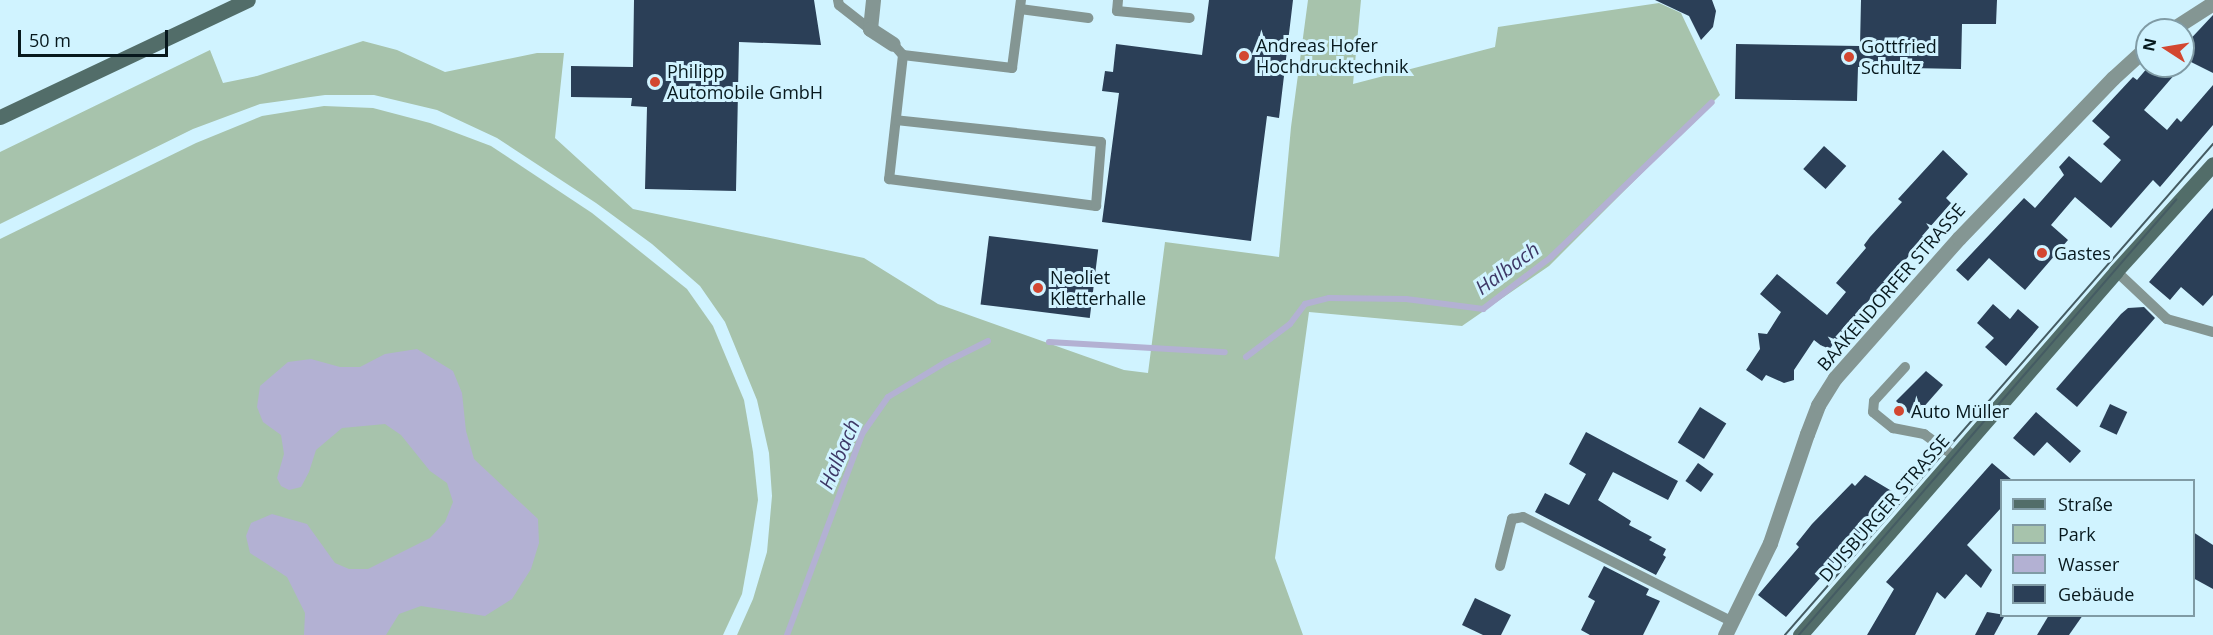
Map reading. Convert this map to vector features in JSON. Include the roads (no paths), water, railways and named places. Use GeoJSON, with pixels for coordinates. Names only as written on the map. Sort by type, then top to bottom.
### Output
{"type":"FeatureCollection","features":[{"type":"Feature","properties":{"kind":"main road"},"geometry":{"type":"LineString","coordinates":[[0,117],[248,0]]}},
{"type":"Feature","properties":{"kind":"main road","name":"DUISBURGER STRASSE"},"geometry":{"type":"LineString","coordinates":[[1800,635],[2116,271],[2213,164]]}},
{"type":"Feature","properties":{"kind":"street"},"geometry":{"type":"LineString","coordinates":[[873,0],[870,29],[898,50]]}},
{"type":"Feature","properties":{"kind":"street"},"geometry":{"type":"LineString","coordinates":[[2190,18],[2213,3]]}},
{"type":"Feature","properties":{"kind":"street","name":"BAAKENDORFER STRASSE"},"geometry":{"type":"LineString","coordinates":[[1728,628],[1770,543],[1818,405],[1835,378],[1959,238],[2135,58]]}},
{"type":"Feature","properties":{"kind":"lane"},"geometry":{"type":"LineString","coordinates":[[838,0],[839,5],[870,29]]}},
{"type":"Feature","properties":{"kind":"lane"},"geometry":{"type":"LineString","coordinates":[[1118,0],[1117,11],[1190,18]]}},
{"type":"Feature","properties":{"kind":"lane"},"geometry":{"type":"LineString","coordinates":[[896,120],[1101,142],[1096,206],[889,179],[896,120],[898,50],[1012,68],[1021,5],[1088,18]]}},
{"type":"Feature","properties":{"kind":"lane"},"geometry":{"type":"LineString","coordinates":[[2116,271],[2167,319],[2213,332]]}},
{"type":"Feature","properties":{"kind":"lane"},"geometry":{"type":"LineString","coordinates":[[1905,368],[1874,401],[1873,412],[1893,428],[1924,434],[1954,456]]}},
{"type":"Feature","properties":{"kind":"lane"},"geometry":{"type":"LineString","coordinates":[[1500,566],[1512,519],[1523,517],[1728,628]]}},
{"type":"Feature","properties":{"kind":"water"},"geometry":{"type":"Polygon","coordinates":[[[417,349],[453,371],[462,393],[466,431],[474,459],[538,519],[539,543],[531,569],[512,599],[485,616],[421,606],[399,614],[386,635],[304,635],[305,613],[287,577],[250,553],[246,536],[251,523],[272,514],[307,524],[335,563],[349,569],[368,569],[430,538],[445,522],[453,502],[447,483],[430,471],[401,435],[385,424],[342,428],[316,450],[301,487],[289,490],[281,486],[277,478],[284,454],[281,435],[263,422],[257,407],[260,386],[288,362],[311,359],[340,367],[360,367],[385,354],[417,349]]]}},
{"type":"Feature","properties":{"kind":"waterway","name":"Halbach"},"geometry":{"type":"LineString","coordinates":[[1246,357],[1290,324],[1305,304],[1329,298],[1406,299],[1483,309],[1551,257],[1712,102]]}},
{"type":"Feature","properties":{"kind":"waterway","name":"Halbach"},"geometry":{"type":"LineString","coordinates":[[787,635],[862,434],[888,397],[946,362],[988,341]]}},
{"type":"Feature","properties":{"kind":"waterway","name":"Halbach"},"geometry":{"type":"LineString","coordinates":[[1049,342],[1225,352]]}},
{"type":"Feature","properties":{"kind":"tram line"},"geometry":{"type":"LineString","coordinates":[[1785,635],[2213,144]]}},
{"type":"Feature","properties":{"kind":"tram line"},"geometry":{"type":"LineString","coordinates":[[1799,635],[2176,200]]}},
{"type":"Feature","properties":{"kind":"place","name":"Andreas Hofer Hochdrucktechnik"},"geometry":{"type":"Point","coordinates":[1244,56]}},
{"type":"Feature","properties":{"kind":"place","name":"Gottfried Schultz"},"geometry":{"type":"Point","coordinates":[1849,57]}},
{"type":"Feature","properties":{"kind":"place","name":"Philipp Automobile GmbH"},"geometry":{"type":"Point","coordinates":[655,82]}},
{"type":"Feature","properties":{"kind":"place","name":"Gastes"},"geometry":{"type":"Point","coordinates":[2042,253]}},
{"type":"Feature","properties":{"kind":"place","name":"Neoliet Kletterhalle"},"geometry":{"type":"Point","coordinates":[1038,288]}},
{"type":"Feature","properties":{"kind":"place","name":"Auto Müller"},"geometry":{"type":"Point","coordinates":[1899,411]}}]}
